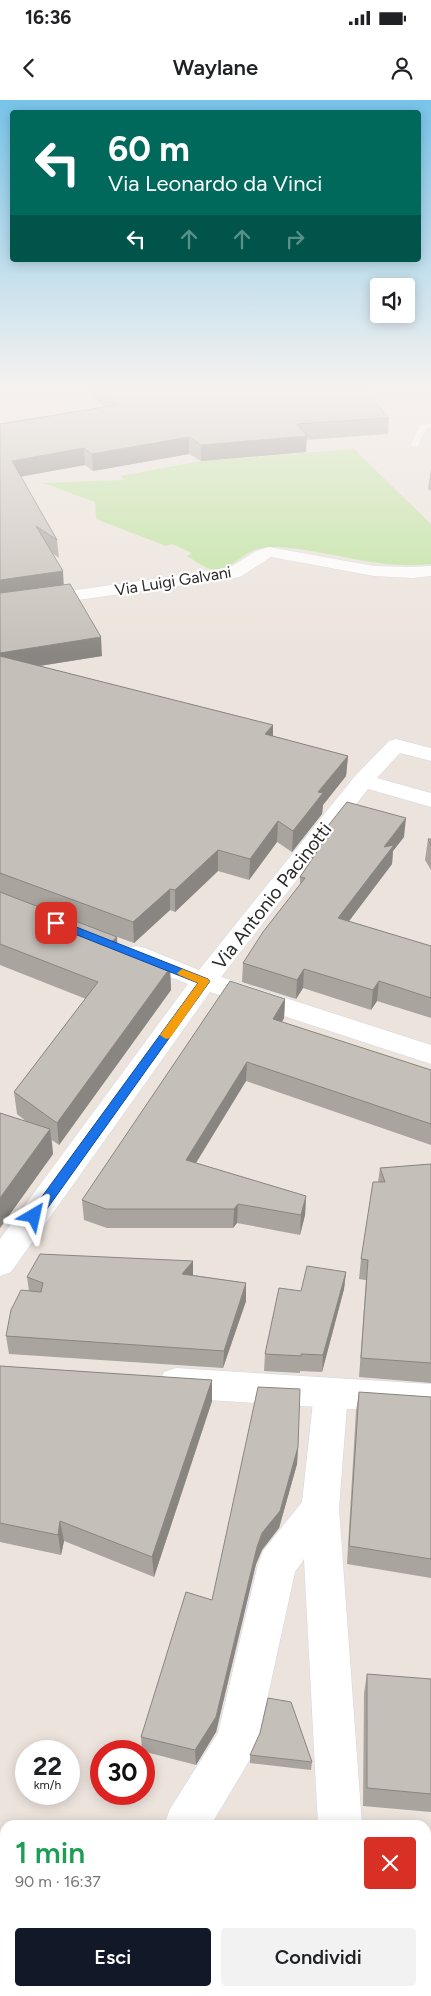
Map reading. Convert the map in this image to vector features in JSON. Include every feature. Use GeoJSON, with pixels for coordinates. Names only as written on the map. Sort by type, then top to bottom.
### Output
{"type":"FeatureCollection","features":[{"type":"Feature","properties":{"kind":"street","name":"Via Luigi Galvani"},"geometry":{"type":"LineString","coordinates":[[0,606],[234,573],[269,552],[397,573],[431,571]]}},
{"type":"Feature","properties":{"kind":"street","name":"Via Antonio Pacinotti"},"geometry":{"type":"LineString","coordinates":[[0,1263],[204,981],[363,781],[396,745],[431,755]]}},
{"type":"Feature","properties":{"kind":"street"},"geometry":{"type":"LineString","coordinates":[[363,781],[431,800]]}},
{"type":"Feature","properties":{"kind":"street"},"geometry":{"type":"LineString","coordinates":[[112,945],[204,981],[431,1055]]}},
{"type":"Feature","properties":{"kind":"street"},"geometry":{"type":"LineString","coordinates":[[146,1380],[431,1400]]}},
{"type":"Feature","properties":{"kind":"street"},"geometry":{"type":"LineString","coordinates":[[331,1394],[320,1508],[340,1820]]}},
{"type":"Feature","properties":{"kind":"street"},"geometry":{"type":"LineString","coordinates":[[189,1820],[237,1741],[277,1564],[320,1508]]}},
{"type":"Feature","properties":{"kind":"green space"},"geometry":{"type":"Polygon","coordinates":[[[121,476],[382,476],[431,524],[431,564],[411,565],[371,562],[312,551],[272,547],[254,550],[228,567],[214,570],[187,556],[192,553],[172,544],[166,546],[96,519],[95,502],[43,483],[125,480],[121,476]]]}},
{"type":"Feature","properties":{"kind":"building"},"geometry":{"type":"Polygon","coordinates":[[[0,476],[21,476],[57,540],[36,526],[63,571],[0,580],[0,476]]]}},
{"type":"Feature","properties":{"kind":"building"},"geometry":{"type":"Polygon","coordinates":[[[70,584],[101,637],[0,653],[0,593],[70,584]]]}},
{"type":"Feature","properties":{"kind":"building"},"geometry":{"type":"Polygon","coordinates":[[[0,656],[273,725],[265,734],[348,756],[318,792],[323,793],[293,831],[278,821],[250,859],[218,850],[175,890],[170,889],[133,922],[0,873],[0,656]]]}},
{"type":"Feature","properties":{"kind":"building"},"geometry":{"type":"Polygon","coordinates":[[[347,802],[406,818],[384,847],[394,845],[338,918],[431,946],[431,998],[379,981],[373,990],[304,969],[297,980],[243,963],[263,932],[305,878],[300,877],[318,850],[312,846],[347,802]]]}},
{"type":"Feature","properties":{"kind":"building"},"geometry":{"type":"Polygon","coordinates":[[[0,892],[117,937],[110,943],[170,968],[57,1123],[14,1092],[98,982],[0,944],[0,892]]]}},
{"type":"Feature","properties":{"kind":"building"},"geometry":{"type":"Polygon","coordinates":[[[230,981],[285,999],[273,1019],[431,1070],[431,1124],[247,1062],[186,1160],[306,1196],[301,1215],[238,1204],[234,1209],[106,1209],[82,1200],[230,981]]]}},
{"type":"Feature","properties":{"kind":"building"},"geometry":{"type":"Polygon","coordinates":[[[0,1113],[50,1129],[0,1198],[0,1113]]]}},
{"type":"Feature","properties":{"kind":"building"},"geometry":{"type":"Polygon","coordinates":[[[431,1164],[431,1363],[361,1358],[368,1260],[361,1259],[373,1182],[385,1182],[380,1168],[431,1164]]]}},
{"type":"Feature","properties":{"kind":"building"},"geometry":{"type":"Polygon","coordinates":[[[40,1254],[193,1261],[182,1274],[246,1283],[224,1351],[6,1336],[11,1310],[21,1290],[41,1292],[43,1283],[27,1277],[40,1254]]]}},
{"type":"Feature","properties":{"kind":"building"},"geometry":{"type":"Polygon","coordinates":[[[307,1266],[346,1272],[323,1355],[265,1354],[279,1288],[301,1291],[307,1266]]]}},
{"type":"Feature","properties":{"kind":"building"},"geometry":{"type":"Polygon","coordinates":[[[0,1366],[212,1380],[152,1557],[60,1521],[58,1535],[0,1523],[0,1366]]]}},
{"type":"Feature","properties":{"kind":"building"},"geometry":{"type":"Polygon","coordinates":[[[258,1387],[300,1389],[298,1447],[280,1511],[262,1533],[257,1547],[216,1717],[195,1750],[141,1737],[186,1592],[212,1600],[258,1387]]]}},
{"type":"Feature","properties":{"kind":"building"},"geometry":{"type":"Polygon","coordinates":[[[359,1392],[431,1397],[431,1559],[349,1546],[359,1392]]]}},
{"type":"Feature","properties":{"kind":"building"},"geometry":{"type":"Polygon","coordinates":[[[367,1674],[431,1679],[431,1794],[367,1788],[367,1674]]]}},
{"type":"Feature","properties":{"kind":"building"},"geometry":{"type":"Polygon","coordinates":[[[268,1698],[291,1702],[312,1762],[250,1755],[260,1733],[268,1698]]]}},
{"type":"Feature","properties":{"kind":"slow traffic"},"geometry":{"type":"LineString","coordinates":[[166,1035],[204,981],[182,973]]}},
{"type":"Feature","properties":{"kind":"route"},"geometry":{"type":"LineString","coordinates":[[34,1216],[204,981],[56,923]]}}]}
